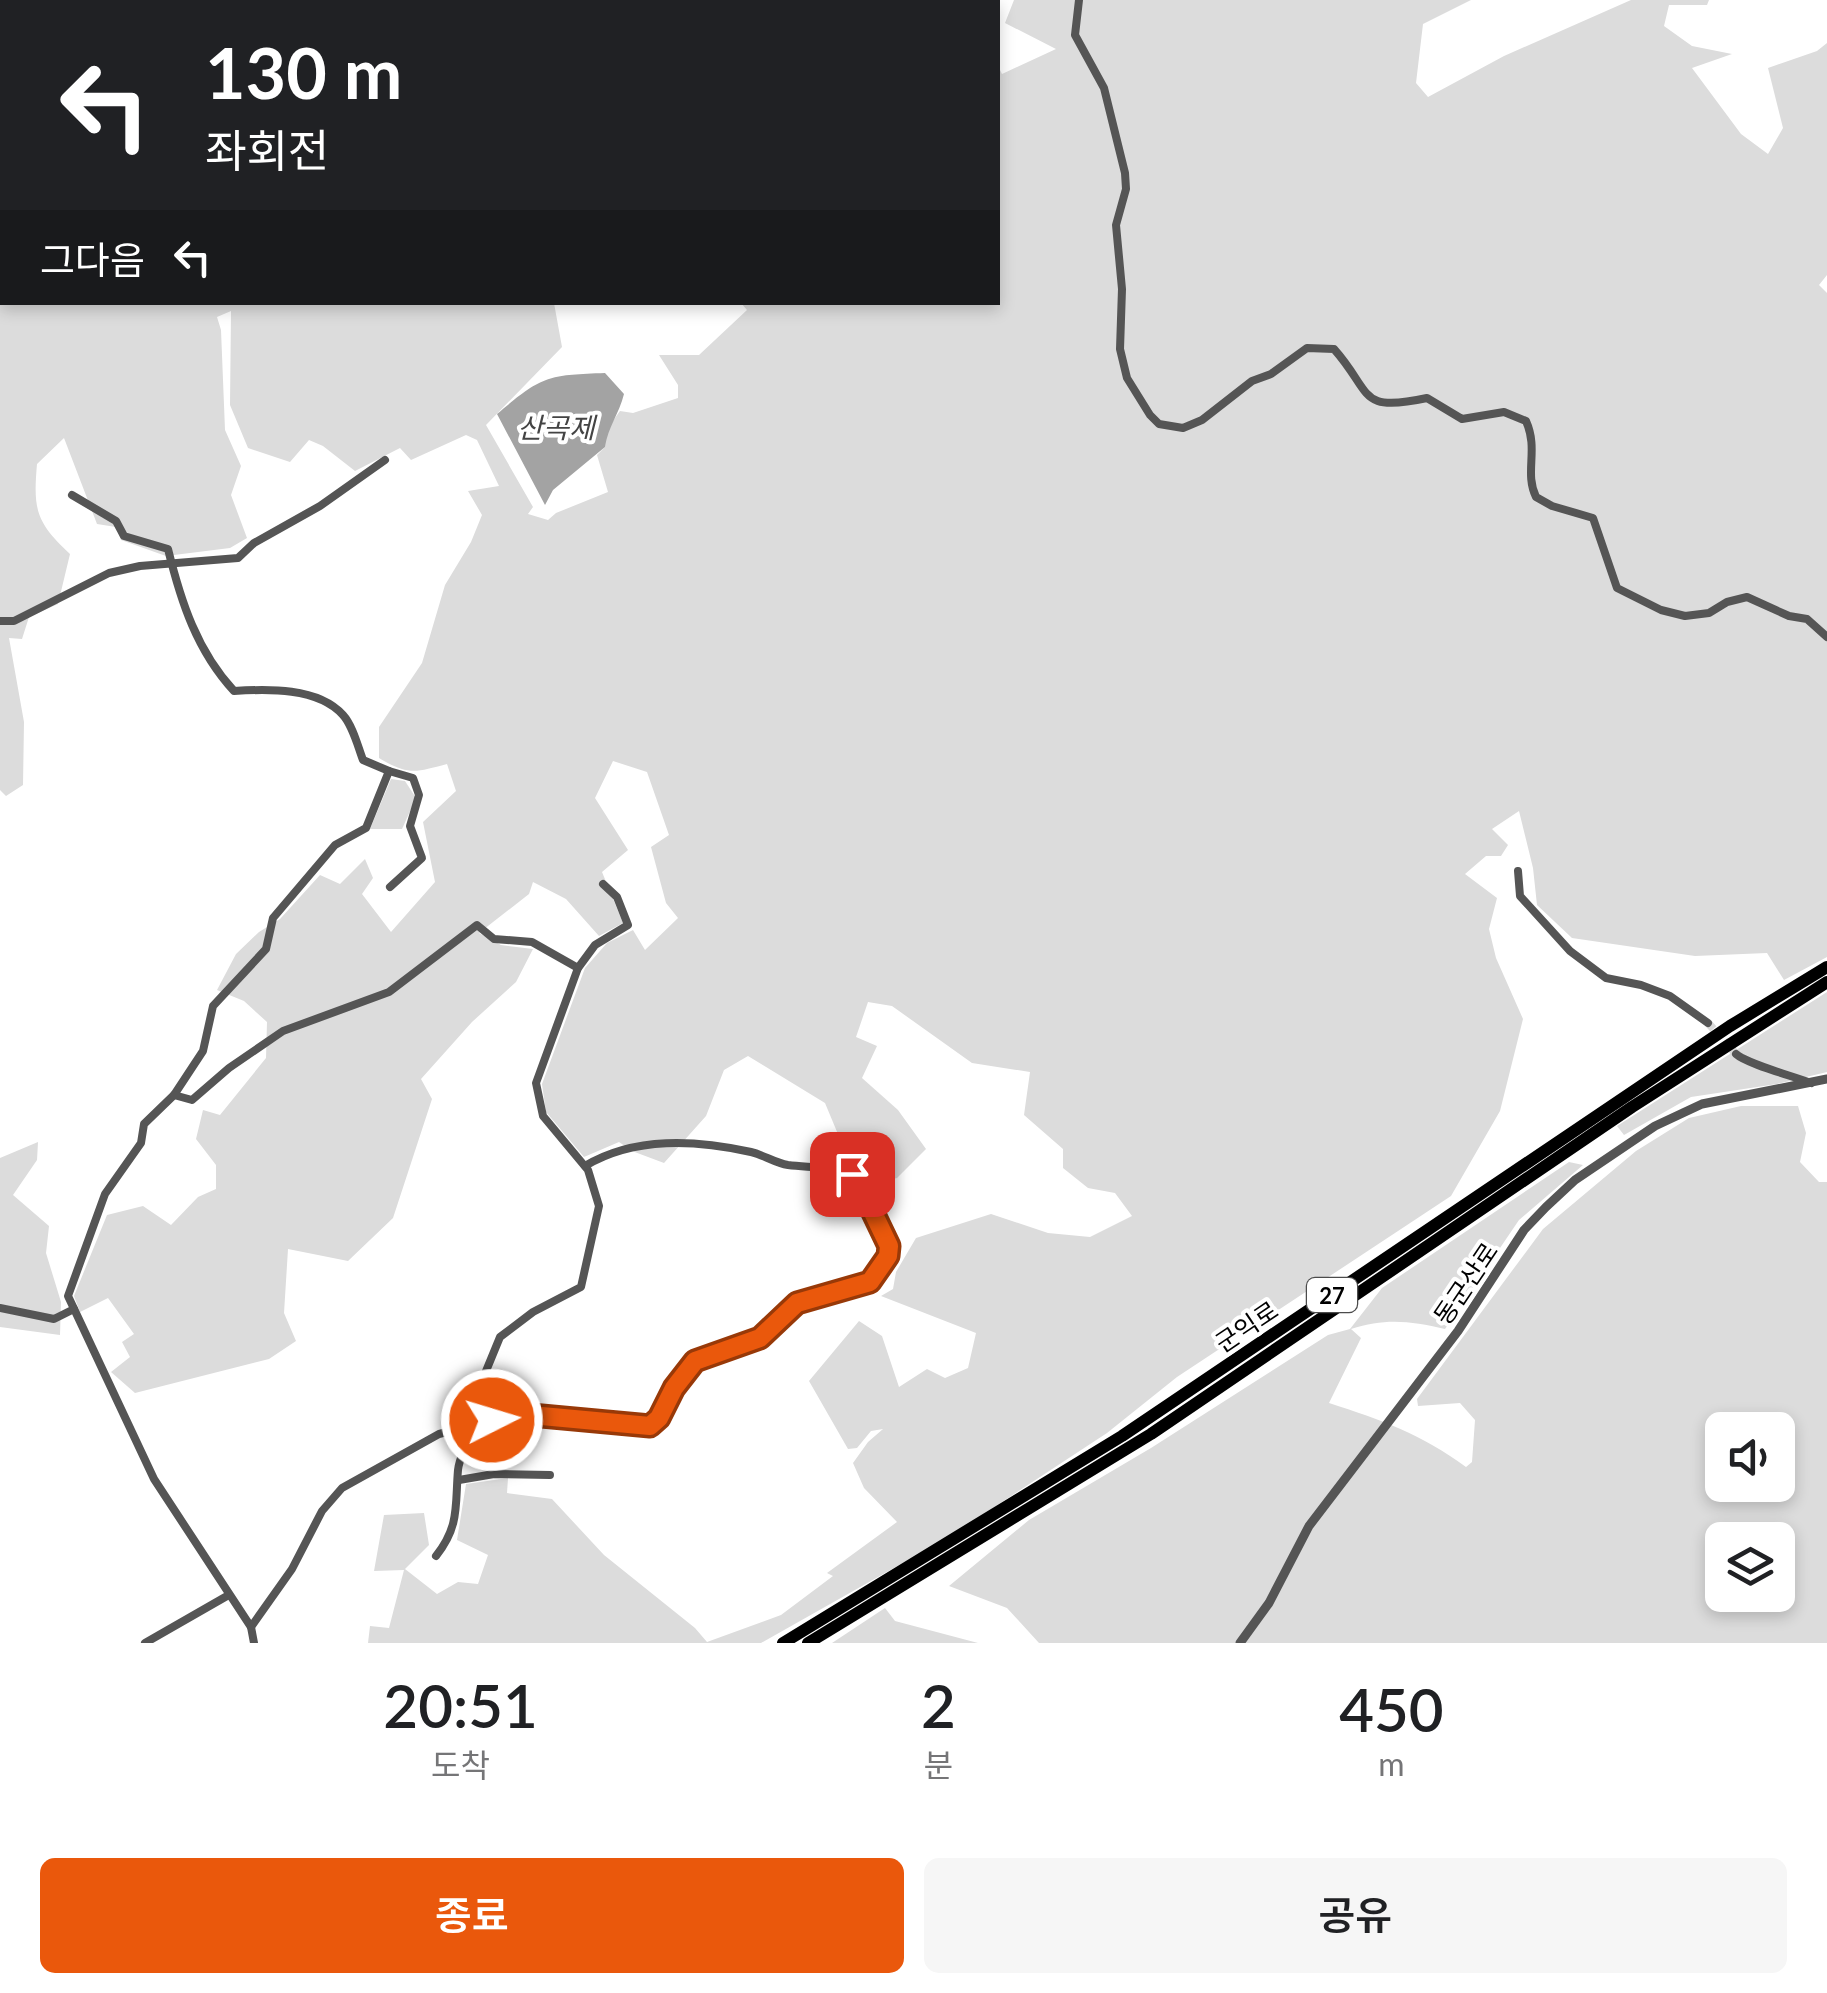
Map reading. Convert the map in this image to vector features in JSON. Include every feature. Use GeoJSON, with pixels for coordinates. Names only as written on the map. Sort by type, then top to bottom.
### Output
{"type":"FeatureCollection","features":[{"type":"Feature","properties":{"kind":"highway","name":"군익로"},"geometry":{"type":"LineString","coordinates":[[783,1643],[1122,1436],[1714,1037],[1827,967]]}},
{"type":"Feature","properties":{"kind":"highway","name":"군익로"},"geometry":{"type":"LineString","coordinates":[[808,1643],[1152,1434],[1632,1108],[1827,982]]}},
{"type":"Feature","properties":{"kind":"street"},"geometry":{"type":"LineString","coordinates":[[1079,0],[1074,19],[1076,34],[1104,88],[1125,173],[1126,189],[1116,225],[1122,289],[1120,349],[1127,378],[1159,424],[1184,428],[1202,420],[1252,381],[1271,374],[1307,348],[1334,349],[1362,390],[1390,406],[1426,398],[1462,419],[1504,412],[1526,421],[1534,438],[1531,478],[1536,497],[1593,518],[1617,588],[1661,610],[1685,616],[1709,612],[1747,597],[1789,616],[1808,619],[1827,637]]}},
{"type":"Feature","properties":{"kind":"street"},"geometry":{"type":"LineString","coordinates":[[0,621],[14,621],[109,573],[140,566],[238,558],[254,543],[320,506],[386,460]]}},
{"type":"Feature","properties":{"kind":"street"},"geometry":{"type":"LineString","coordinates":[[72,495],[116,521],[124,536],[168,549],[191,624],[210,664],[234,691],[277,688],[315,698],[344,715],[363,760],[414,778],[419,795],[410,826],[422,858],[390,887]]}},
{"type":"Feature","properties":{"kind":"street"},"geometry":{"type":"LineString","coordinates":[[254,1643],[251,1628],[154,1479],[68,1296],[105,1194],[141,1143],[144,1124],[174,1095],[203,1051],[213,1006],[266,949],[273,918],[335,845],[366,828],[389,771]]}},
{"type":"Feature","properties":{"kind":"street"},"geometry":{"type":"LineString","coordinates":[[1518,871],[1520,896],[1570,951],[1606,978],[1670,996],[1708,1023]]}},
{"type":"Feature","properties":{"kind":"street"},"geometry":{"type":"LineString","coordinates":[[436,1556],[446,1544],[455,1520],[458,1468],[468,1438],[463,1427],[500,1336],[532,1312],[581,1287],[599,1206],[585,1166],[543,1116],[536,1083],[578,968],[595,945],[628,926],[617,897],[602,884]]}},
{"type":"Feature","properties":{"kind":"street"},"geometry":{"type":"LineString","coordinates":[[174,1095],[192,1100],[229,1068],[283,1031],[389,992],[477,925],[494,938],[532,942],[578,968]]}},
{"type":"Feature","properties":{"kind":"street"},"geometry":{"type":"LineString","coordinates":[[1736,1054],[1811,1084]]}},
{"type":"Feature","properties":{"kind":"street","name":"동군산로"},"geometry":{"type":"LineString","coordinates":[[1240,1643],[1269,1603],[1308,1526],[1458,1330],[1524,1230],[1546,1207],[1575,1180],[1641,1135],[1702,1104],[1827,1078]]}},
{"type":"Feature","properties":{"kind":"street"},"geometry":{"type":"LineString","coordinates":[[251,1628],[292,1569],[322,1510],[342,1488],[439,1434],[520,1414],[650,1426],[695,1361],[760,1338],[797,1303],[870,1282],[888,1256],[889,1246],[852,1174],[826,1167],[784,1164],[754,1153],[657,1142],[607,1153],[585,1166]]}},
{"type":"Feature","properties":{"kind":"street"},"geometry":{"type":"LineString","coordinates":[[0,1308],[54,1318],[74,1309]]}},
{"type":"Feature","properties":{"kind":"street"},"geometry":{"type":"LineString","coordinates":[[459,1480],[494,1474],[550,1475]]}},
{"type":"Feature","properties":{"kind":"street"},"geometry":{"type":"LineString","coordinates":[[144,1643],[228,1596]]}},
{"type":"Feature","properties":{"kind":"shaded area"},"geometry":{"type":"Polygon","coordinates":[[[1014,0],[1471,0],[1423,24],[1416,83],[1428,97],[1504,56],[1631,0],[1709,0],[1707,5],[1669,5],[1664,26],[1692,46],[1732,54],[1692,68],[1741,134],[1768,154],[1783,128],[1768,68],[1817,51],[1827,43],[1827,275],[1819,285],[1827,293],[1827,957],[1784,980],[1767,953],[1695,956],[1572,938],[1537,905],[1533,868],[1519,811],[1492,829],[1508,845],[1501,856],[1486,856],[1465,874],[1497,898],[1489,929],[1496,958],[1523,1019],[1500,1111],[1451,1196],[1177,1377],[1107,1433],[947,1538],[761,1643],[368,1643],[370,1626],[389,1628],[404,1570],[374,1571],[384,1515],[424,1513],[429,1545],[405,1569],[437,1594],[458,1582],[478,1584],[488,1555],[457,1540],[466,1484],[508,1478],[507,1493],[552,1499],[604,1555],[707,1642],[781,1615],[833,1576],[827,1573],[897,1522],[864,1488],[853,1463],[883,1429],[871,1431],[857,1448],[848,1449],[809,1381],[859,1321],[882,1336],[899,1387],[927,1369],[945,1378],[968,1368],[976,1333],[881,1296],[893,1289],[896,1272],[916,1238],[991,1214],[1048,1233],[1090,1237],[1132,1216],[1115,1193],[1088,1188],[1063,1168],[1063,1149],[1024,1115],[1030,1072],[972,1063],[892,1006],[868,1002],[856,1037],[877,1046],[862,1078],[898,1110],[926,1149],[897,1178],[867,1185],[850,1163],[825,1103],[748,1056],[724,1070],[706,1116],[664,1163],[619,1142],[584,1157],[546,1112],[542,1084],[585,968],[607,943],[633,930],[645,950],[678,918],[666,903],[651,847],[669,835],[647,772],[613,761],[595,798],[628,850],[602,872],[623,923],[599,936],[566,899],[533,882],[529,894],[479,933],[501,945],[533,949],[516,982],[472,1022],[421,1079],[432,1099],[393,1218],[348,1261],[288,1249],[284,1313],[296,1341],[269,1359],[135,1393],[111,1372],[130,1357],[122,1342],[134,1334],[108,1298],[80,1312],[74,1296],[107,1215],[143,1206],[171,1225],[198,1197],[216,1189],[216,1165],[196,1139],[203,1110],[220,1115],[266,1058],[267,1022],[244,1001],[217,990],[236,954],[280,919],[320,875],[340,884],[365,859],[373,878],[362,894],[391,932],[435,882],[423,822],[456,791],[447,764],[413,771],[389,764],[379,758],[379,727],[422,663],[445,585],[482,515],[468,491],[499,486],[477,440],[466,435],[411,460],[400,448],[355,471],[309,440],[290,462],[248,448],[230,405],[231,311],[217,317],[221,330],[225,430],[241,466],[231,495],[247,538],[230,548],[166,556],[121,540],[116,527],[97,524],[64,438],[37,464],[39,514],[70,554],[58,604],[29,617],[22,639],[9,638],[24,722],[23,785],[6,796],[0,790],[0,305],[554,305],[562,347],[486,425],[533,507],[528,514],[548,520],[608,492],[597,455],[605,447],[607,429],[620,411],[633,413],[678,398],[678,385],[659,355],[699,355],[747,310],[743,305],[1000,305],[1000,70],[1002,74],[1056,49],[1005,23],[1014,0]]]}},
{"type":"Feature","properties":{"kind":"shaded area"},"geometry":{"type":"Polygon","coordinates":[[[391,779],[405,781],[416,798],[402,829],[370,829],[391,779]]]}},
{"type":"Feature","properties":{"kind":"shaded area"},"geometry":{"type":"Polygon","coordinates":[[[1827,992],[1827,1072],[1691,1097],[1624,1135],[1617,1126],[1827,992]]]}},
{"type":"Feature","properties":{"kind":"shaded area"},"geometry":{"type":"Polygon","coordinates":[[[1741,1106],[1798,1106],[1806,1133],[1800,1162],[1819,1182],[1827,1182],[1827,1643],[1039,1643],[1007,1608],[949,1586],[1029,1520],[1328,1335],[1350,1329],[1382,1288],[1569,1162],[1583,1165],[1519,1220],[1445,1329],[1398,1322],[1351,1329],[1361,1338],[1329,1403],[1400,1429],[1466,1467],[1472,1462],[1475,1420],[1460,1403],[1418,1406],[1417,1399],[1543,1229],[1636,1151],[1689,1118],[1741,1106]]]}},
{"type":"Feature","properties":{"kind":"shaded area"},"geometry":{"type":"Polygon","coordinates":[[[38,1142],[37,1160],[13,1195],[49,1226],[46,1253],[61,1302],[60,1335],[0,1327],[0,1158],[38,1142]]]}},
{"type":"Feature","properties":{"kind":"shaded area"},"geometry":{"type":"Polygon","coordinates":[[[885,1608],[895,1621],[978,1643],[832,1643],[885,1608]]]}},
{"type":"Feature","properties":{"kind":"water","name":"산곡제"},"geometry":{"type":"Polygon","coordinates":[[[605,373],[624,394],[605,447],[553,490],[545,505],[497,414],[546,380],[605,373]]]}},
{"type":"Feature","properties":{"kind":"tunnel"},"geometry":{"type":"LineString","coordinates":[[1708,1023],[1736,1054]]}},
{"type":"Feature","properties":{"kind":"route"},"geometry":{"type":"LineString","coordinates":[[492,1420],[520,1414],[650,1426],[695,1361],[760,1338],[797,1303],[870,1282],[888,1256],[889,1246],[852,1174]]}}]}
